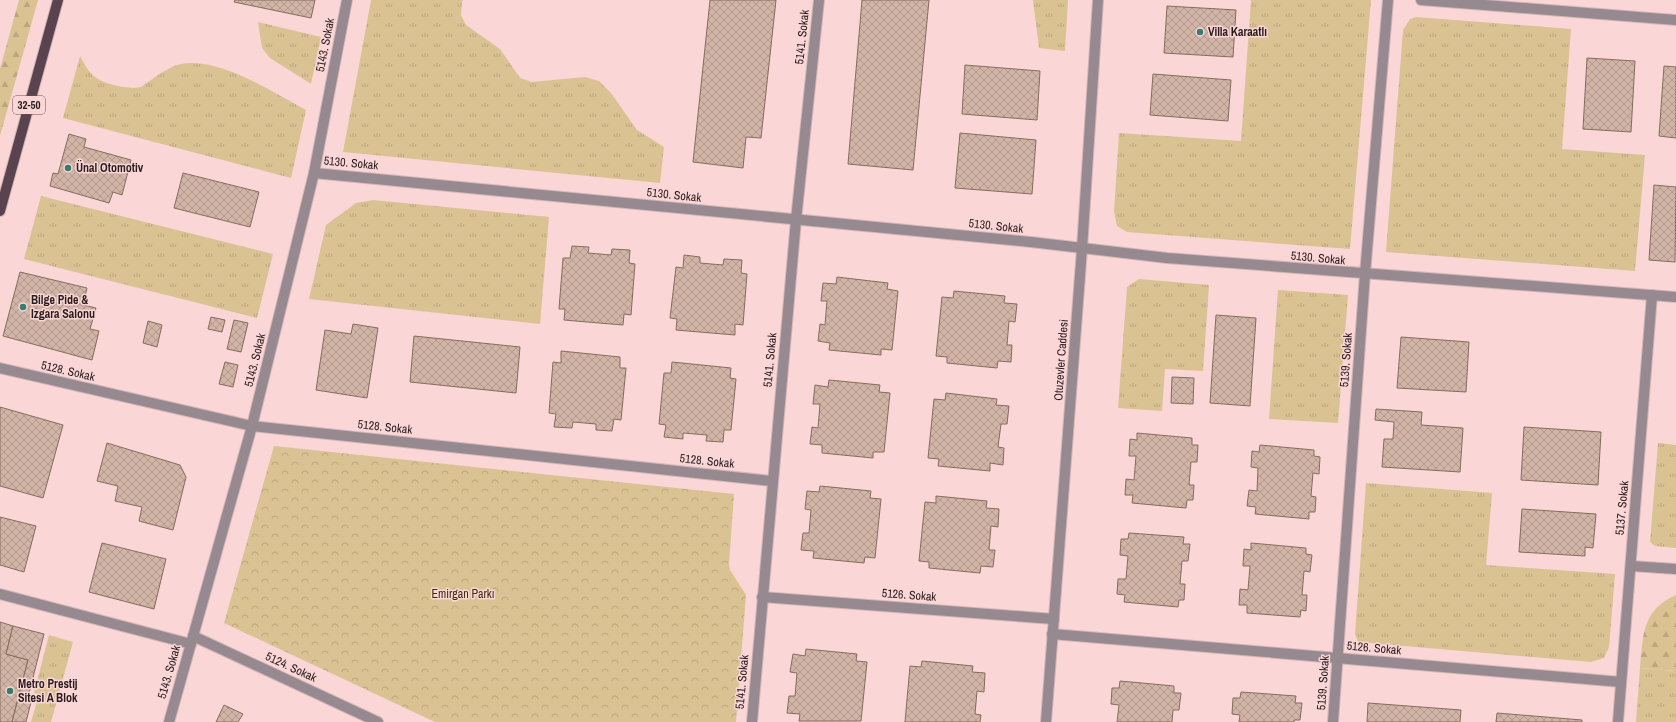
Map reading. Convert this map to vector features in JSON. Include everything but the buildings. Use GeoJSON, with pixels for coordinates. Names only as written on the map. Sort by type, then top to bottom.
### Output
{"type":"FeatureCollection","features":[{"type":"Feature","properties":{"kind":"main road","name":"32-50"},"geometry":{"type":"LineString","coordinates":[[0,211],[58,0]]}},
{"type":"Feature","properties":{"kind":"street","name":"5143. Sokak"},"geometry":{"type":"LineString","coordinates":[[169,722],[252,426],[314,172],[347,0]]}},
{"type":"Feature","properties":{"kind":"street","name":"5141. Sokak"},"geometry":{"type":"LineString","coordinates":[[752,722],[796,220],[820,0]]}},
{"type":"Feature","properties":{"kind":"street","name":"Otuzevler Caddesi"},"geometry":{"type":"LineString","coordinates":[[1046,722],[1082,249],[1098,0]]}},
{"type":"Feature","properties":{"kind":"street","name":"5139. Sokak"},"geometry":{"type":"LineString","coordinates":[[1333,722],[1365,274],[1388,0]]}},
{"type":"Feature","properties":{"kind":"street"},"geometry":{"type":"LineString","coordinates":[[1421,0],[1676,20]]}},
{"type":"Feature","properties":{"kind":"street","name":"5130. Sokak"},"geometry":{"type":"LineString","coordinates":[[314,172],[1031,242],[1167,258],[1676,297]]}},
{"type":"Feature","properties":{"kind":"street","name":"5137. Sokak"},"geometry":{"type":"LineString","coordinates":[[1618,722],[1652,295]]}},
{"type":"Feature","properties":{"kind":"street","name":"5128. Sokak"},"geometry":{"type":"LineString","coordinates":[[0,368],[252,426],[772,481]]}},
{"type":"Feature","properties":{"kind":"street"},"geometry":{"type":"LineString","coordinates":[[1631,566],[1676,569]]}},
{"type":"Feature","properties":{"kind":"street","name":"5124. Sokak"},"geometry":{"type":"LineString","coordinates":[[0,594],[192,640],[378,722]]}},
{"type":"Feature","properties":{"kind":"street","name":"5126. Sokak"},"geometry":{"type":"LineString","coordinates":[[762,597],[1054,619]]}},
{"type":"Feature","properties":{"kind":"street","name":"5126. Sokak"},"geometry":{"type":"LineString","coordinates":[[1052,634],[1621,682]]}},
{"type":"Feature","properties":{"kind":"green space"},"geometry":{"type":"Polygon","coordinates":[[[19,0],[38,0],[0,136],[0,69],[19,0]]]}},
{"type":"Feature","properties":{"kind":"green space"},"geometry":{"type":"Polygon","coordinates":[[[371,0],[463,0],[461,15],[466,25],[500,49],[520,78],[532,82],[585,77],[599,81],[611,93],[637,130],[664,147],[660,183],[343,152],[371,0]]]}},
{"type":"Feature","properties":{"kind":"green space"},"geometry":{"type":"Polygon","coordinates":[[[1033,0],[1068,0],[1065,51],[1039,48],[1033,0]]]}},
{"type":"Feature","properties":{"kind":"green space"},"geometry":{"type":"Polygon","coordinates":[[[1251,0],[1371,0],[1350,249],[1127,232],[1117,226],[1114,211],[1119,133],[1241,141],[1251,0]]]}},
{"type":"Feature","properties":{"kind":"green space"},"geometry":{"type":"Polygon","coordinates":[[[1416,17],[1571,29],[1562,149],[1645,155],[1635,271],[1386,252],[1403,30],[1410,19],[1416,17]]]}},
{"type":"Feature","properties":{"kind":"green space"},"geometry":{"type":"Polygon","coordinates":[[[258,22],[321,37],[311,84],[270,58],[262,48],[258,22]]]}},
{"type":"Feature","properties":{"kind":"green space"},"geometry":{"type":"Polygon","coordinates":[[[80,56],[90,73],[99,80],[130,88],[141,87],[165,70],[181,64],[196,63],[212,66],[245,78],[306,110],[291,178],[63,118],[80,56]]]}},
{"type":"Feature","properties":{"kind":"green space"},"geometry":{"type":"Polygon","coordinates":[[[41,196],[273,254],[257,318],[24,259],[41,196]]]}},
{"type":"Feature","properties":{"kind":"green space"},"geometry":{"type":"Polygon","coordinates":[[[373,200],[549,217],[540,324],[309,299],[326,225],[356,203],[373,200]]]}},
{"type":"Feature","properties":{"kind":"green space"},"geometry":{"type":"Polygon","coordinates":[[[1139,279],[1209,285],[1203,371],[1165,369],[1162,411],[1118,408],[1127,287],[1139,279]]]}},
{"type":"Feature","properties":{"kind":"green space"},"geometry":{"type":"Polygon","coordinates":[[[1278,290],[1348,295],[1338,423],[1269,419],[1278,290]]]}},
{"type":"Feature","properties":{"kind":"green space"},"geometry":{"type":"Polygon","coordinates":[[[1658,443],[1676,445],[1676,548],[1655,546],[1650,542],[1658,443]]]}},
{"type":"Feature","properties":{"kind":"green space","name":"Emirgan Parkı"},"geometry":{"type":"Polygon","coordinates":[[[274,446],[734,494],[729,564],[730,570],[746,595],[736,722],[435,722],[224,623],[274,446]]]}},
{"type":"Feature","properties":{"kind":"green space"},"geometry":{"type":"Polygon","coordinates":[[[1366,483],[1492,493],[1486,565],[1615,574],[1609,647],[1604,658],[1591,662],[1358,642],[1355,634],[1366,483]]]}},
{"type":"Feature","properties":{"kind":"green space"},"geometry":{"type":"Polygon","coordinates":[[[1676,595],[1676,671],[1640,668],[1644,634],[1650,616],[1656,608],[1676,595]]]}},
{"type":"Feature","properties":{"kind":"green space"},"geometry":{"type":"Polygon","coordinates":[[[49,635],[73,642],[51,722],[31,722],[39,695],[34,693],[49,635]]]}},
{"type":"Feature","properties":{"kind":"green space"},"geometry":{"type":"Polygon","coordinates":[[[1640,668],[1676,671],[1676,722],[1636,722],[1640,668]]]}},
{"type":"Feature","properties":{"kind":"place","name":"Villa Karaatlı"},"geometry":{"type":"Point","coordinates":[1200,32]}},
{"type":"Feature","properties":{"kind":"place","name":"Ünal Otomotiv"},"geometry":{"type":"Point","coordinates":[68,168]}},
{"type":"Feature","properties":{"kind":"place","name":"Bilge Pide & Izgara Salonu"},"geometry":{"type":"Point","coordinates":[23,307]}},
{"type":"Feature","properties":{"kind":"place","name":"Metro Prestij Sitesi A Blok"},"geometry":{"type":"Point","coordinates":[10,691]}}]}
